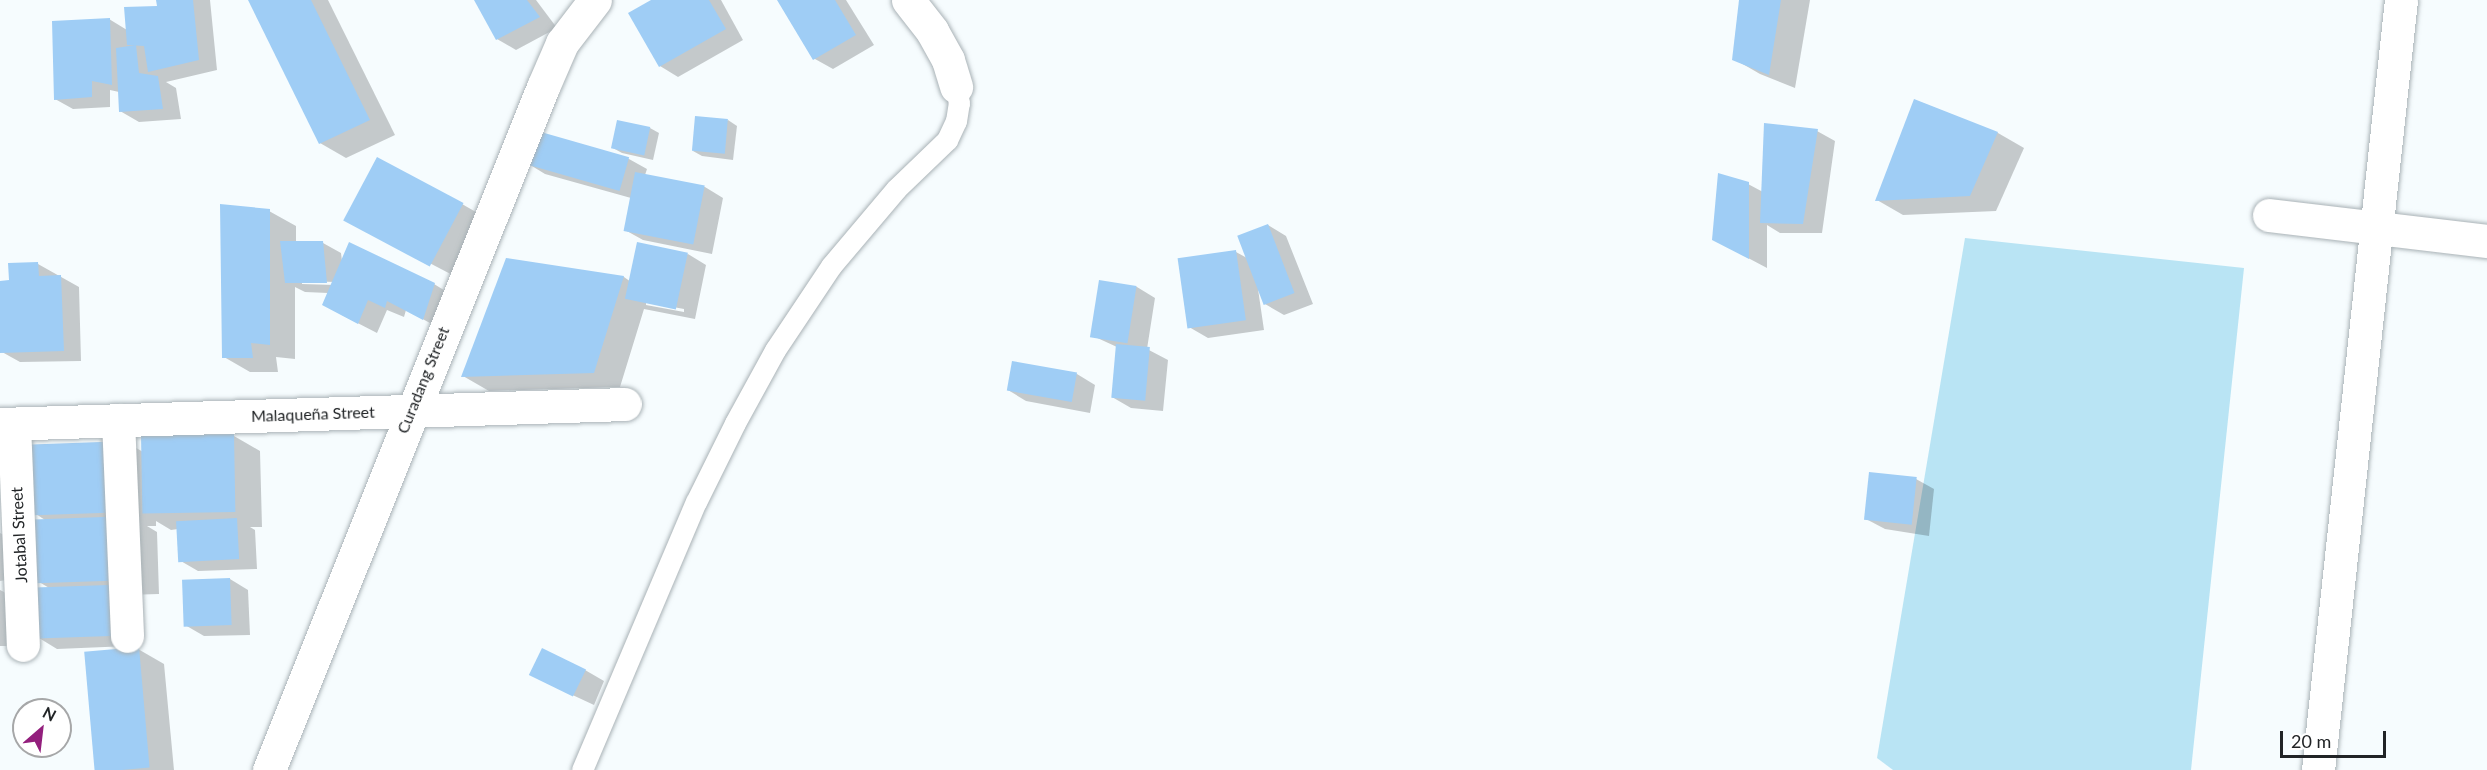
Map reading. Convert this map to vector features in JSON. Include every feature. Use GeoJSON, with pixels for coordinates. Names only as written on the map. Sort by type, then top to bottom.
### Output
{"type":"FeatureCollection","features":[{"type":"Feature","properties":{"kind":"street","name":"Curadang Street"},"geometry":{"type":"LineString","coordinates":[[269,770],[411,411],[562,43],[596,0]]}},
{"type":"Feature","properties":{"kind":"street"},"geometry":{"type":"LineString","coordinates":[[908,0],[932,32],[948,60],[956,87]]}},
{"type":"Feature","properties":{"kind":"street"},"geometry":{"type":"LineString","coordinates":[[2318,770],[2401,0]]}},
{"type":"Feature","properties":{"kind":"street"},"geometry":{"type":"LineString","coordinates":[[2269,215],[2487,241]]}},
{"type":"Feature","properties":{"kind":"street","name":"Malaqueña Street"},"geometry":{"type":"LineString","coordinates":[[7,424],[625,404]]}},
{"type":"Feature","properties":{"kind":"street"},"geometry":{"type":"LineString","coordinates":[[118,420],[128,636]]}},
{"type":"Feature","properties":{"kind":"street","name":"Jotabal Street"},"geometry":{"type":"LineString","coordinates":[[7,424],[23,645]]}},
{"type":"Feature","properties":{"kind":"lane"},"geometry":{"type":"LineString","coordinates":[[582,770],[696,502],[735,423],[775,350],[831,266],[896,189],[947,140],[959,103],[956,87]]}},
{"type":"Feature","properties":{"kind":"shaded area"},"geometry":{"type":"Polygon","coordinates":[[[1965,238],[2244,268],[2191,770],[1893,770],[1877,758],[1965,238]]]}},
{"type":"Feature","properties":{"kind":"building"},"geometry":{"type":"Polygon","coordinates":[[[156,0],[193,0],[199,60],[148,72],[144,46],[127,45],[124,7],[157,6],[156,0]]]}},
{"type":"Feature","properties":{"kind":"building"},"geometry":{"type":"Polygon","coordinates":[[[248,0],[311,0],[370,120],[319,144],[248,0]]]}},
{"type":"Feature","properties":{"kind":"building"},"geometry":{"type":"Polygon","coordinates":[[[474,0],[527,0],[540,17],[496,40],[474,0]]]}},
{"type":"Feature","properties":{"kind":"building"},"geometry":{"type":"Polygon","coordinates":[[[651,0],[709,0],[726,29],[659,67],[628,13],[651,0]]]}},
{"type":"Feature","properties":{"kind":"building"},"geometry":{"type":"Polygon","coordinates":[[[777,0],[835,0],[856,35],[813,60],[777,0]]]}},
{"type":"Feature","properties":{"kind":"building"},"geometry":{"type":"Polygon","coordinates":[[[1739,0],[1781,0],[1769,75],[1732,60],[1739,0]]]}},
{"type":"Feature","properties":{"kind":"building"},"geometry":{"type":"Polygon","coordinates":[[[110,18],[112,85],[92,81],[92,97],[54,100],[52,21],[110,18]]]}},
{"type":"Feature","properties":{"kind":"building"},"geometry":{"type":"Polygon","coordinates":[[[136,45],[139,73],[158,76],[163,109],[119,112],[116,48],[136,45]]]}},
{"type":"Feature","properties":{"kind":"building"},"geometry":{"type":"Polygon","coordinates":[[[1914,99],[1998,132],[1970,196],[1875,201],[1914,99]]]}},
{"type":"Feature","properties":{"kind":"building"},"geometry":{"type":"Polygon","coordinates":[[[695,116],[728,119],[725,154],[692,151],[695,116]]]}},
{"type":"Feature","properties":{"kind":"building"},"geometry":{"type":"Polygon","coordinates":[[[617,120],[650,127],[644,155],[611,148],[617,120]]]}},
{"type":"Feature","properties":{"kind":"building"},"geometry":{"type":"Polygon","coordinates":[[[1764,123],[1818,129],[1803,224],[1760,223],[1764,123]]]}},
{"type":"Feature","properties":{"kind":"building"},"geometry":{"type":"Polygon","coordinates":[[[534,130],[629,157],[620,191],[524,164],[534,130]]]}},
{"type":"Feature","properties":{"kind":"building"},"geometry":{"type":"Polygon","coordinates":[[[377,157],[464,203],[430,267],[343,221],[377,157]]]}},
{"type":"Feature","properties":{"kind":"building"},"geometry":{"type":"Polygon","coordinates":[[[635,172],[705,186],[693,244],[624,231],[635,172]]]}},
{"type":"Feature","properties":{"kind":"building"},"geometry":{"type":"Polygon","coordinates":[[[1718,173],[1749,182],[1749,259],[1712,240],[1718,173]]]}},
{"type":"Feature","properties":{"kind":"building"},"geometry":{"type":"Polygon","coordinates":[[[220,204],[270,209],[270,345],[251,343],[253,358],[222,358],[220,204]]]}},
{"type":"Feature","properties":{"kind":"building"},"geometry":{"type":"Polygon","coordinates":[[[1268,224],[1295,293],[1264,305],[1237,236],[1268,224]]]}},
{"type":"Feature","properties":{"kind":"building"},"geometry":{"type":"Polygon","coordinates":[[[280,241],[323,241],[327,283],[285,283],[280,241]]]}},
{"type":"Feature","properties":{"kind":"building"},"geometry":{"type":"Polygon","coordinates":[[[349,242],[435,283],[423,320],[387,301],[385,308],[368,300],[358,324],[322,305],[349,242]]]}},
{"type":"Feature","properties":{"kind":"building"},"geometry":{"type":"Polygon","coordinates":[[[637,242],[688,253],[676,310],[625,299],[637,242]]]}},
{"type":"Feature","properties":{"kind":"building"},"geometry":{"type":"Polygon","coordinates":[[[1236,250],[1246,320],[1187,329],[1178,258],[1236,250]]]}},
{"type":"Feature","properties":{"kind":"building"},"geometry":{"type":"Polygon","coordinates":[[[506,258],[624,276],[594,373],[461,377],[506,258]]]}},
{"type":"Feature","properties":{"kind":"building"},"geometry":{"type":"Polygon","coordinates":[[[38,262],[39,276],[61,275],[64,351],[0,353],[0,281],[9,280],[8,263],[38,262]]]}},
{"type":"Feature","properties":{"kind":"building"},"geometry":{"type":"Polygon","coordinates":[[[1099,280],[1137,286],[1127,343],[1090,337],[1099,280]]]}},
{"type":"Feature","properties":{"kind":"building"},"geometry":{"type":"Polygon","coordinates":[[[1116,344],[1150,347],[1145,401],[1111,398],[1116,344]]]}},
{"type":"Feature","properties":{"kind":"building"},"geometry":{"type":"Polygon","coordinates":[[[1012,361],[1077,372],[1072,402],[1007,391],[1012,361]]]}},
{"type":"Feature","properties":{"kind":"building"},"geometry":{"type":"Polygon","coordinates":[[[234,434],[235,512],[142,514],[141,436],[234,434]]]}},
{"type":"Feature","properties":{"kind":"building"},"geometry":{"type":"Polygon","coordinates":[[[128,441],[130,512],[34,515],[31,444],[128,441]]]}},
{"type":"Feature","properties":{"kind":"building"},"geometry":{"type":"Polygon","coordinates":[[[1869,472],[1917,477],[1912,525],[1864,520],[1869,472]]]}},
{"type":"Feature","properties":{"kind":"building"},"geometry":{"type":"Polygon","coordinates":[[[131,516],[133,580],[36,583],[34,519],[131,516]]]}},
{"type":"Feature","properties":{"kind":"building"},"geometry":{"type":"Polygon","coordinates":[[[237,518],[239,559],[178,562],[176,521],[237,518]]]}},
{"type":"Feature","properties":{"kind":"building"},"geometry":{"type":"Polygon","coordinates":[[[230,578],[232,625],[184,627],[182,580],[230,578]]]}},
{"type":"Feature","properties":{"kind":"building"},"geometry":{"type":"Polygon","coordinates":[[[109,585],[111,636],[37,639],[35,588],[109,585]]]}},
{"type":"Feature","properties":{"kind":"building"},"geometry":{"type":"Polygon","coordinates":[[[139,647],[150,768],[95,770],[84,652],[139,647]]]}},
{"type":"Feature","properties":{"kind":"building"},"geometry":{"type":"Polygon","coordinates":[[[542,648],[586,669],[573,696],[529,675],[542,648]]]}}]}
